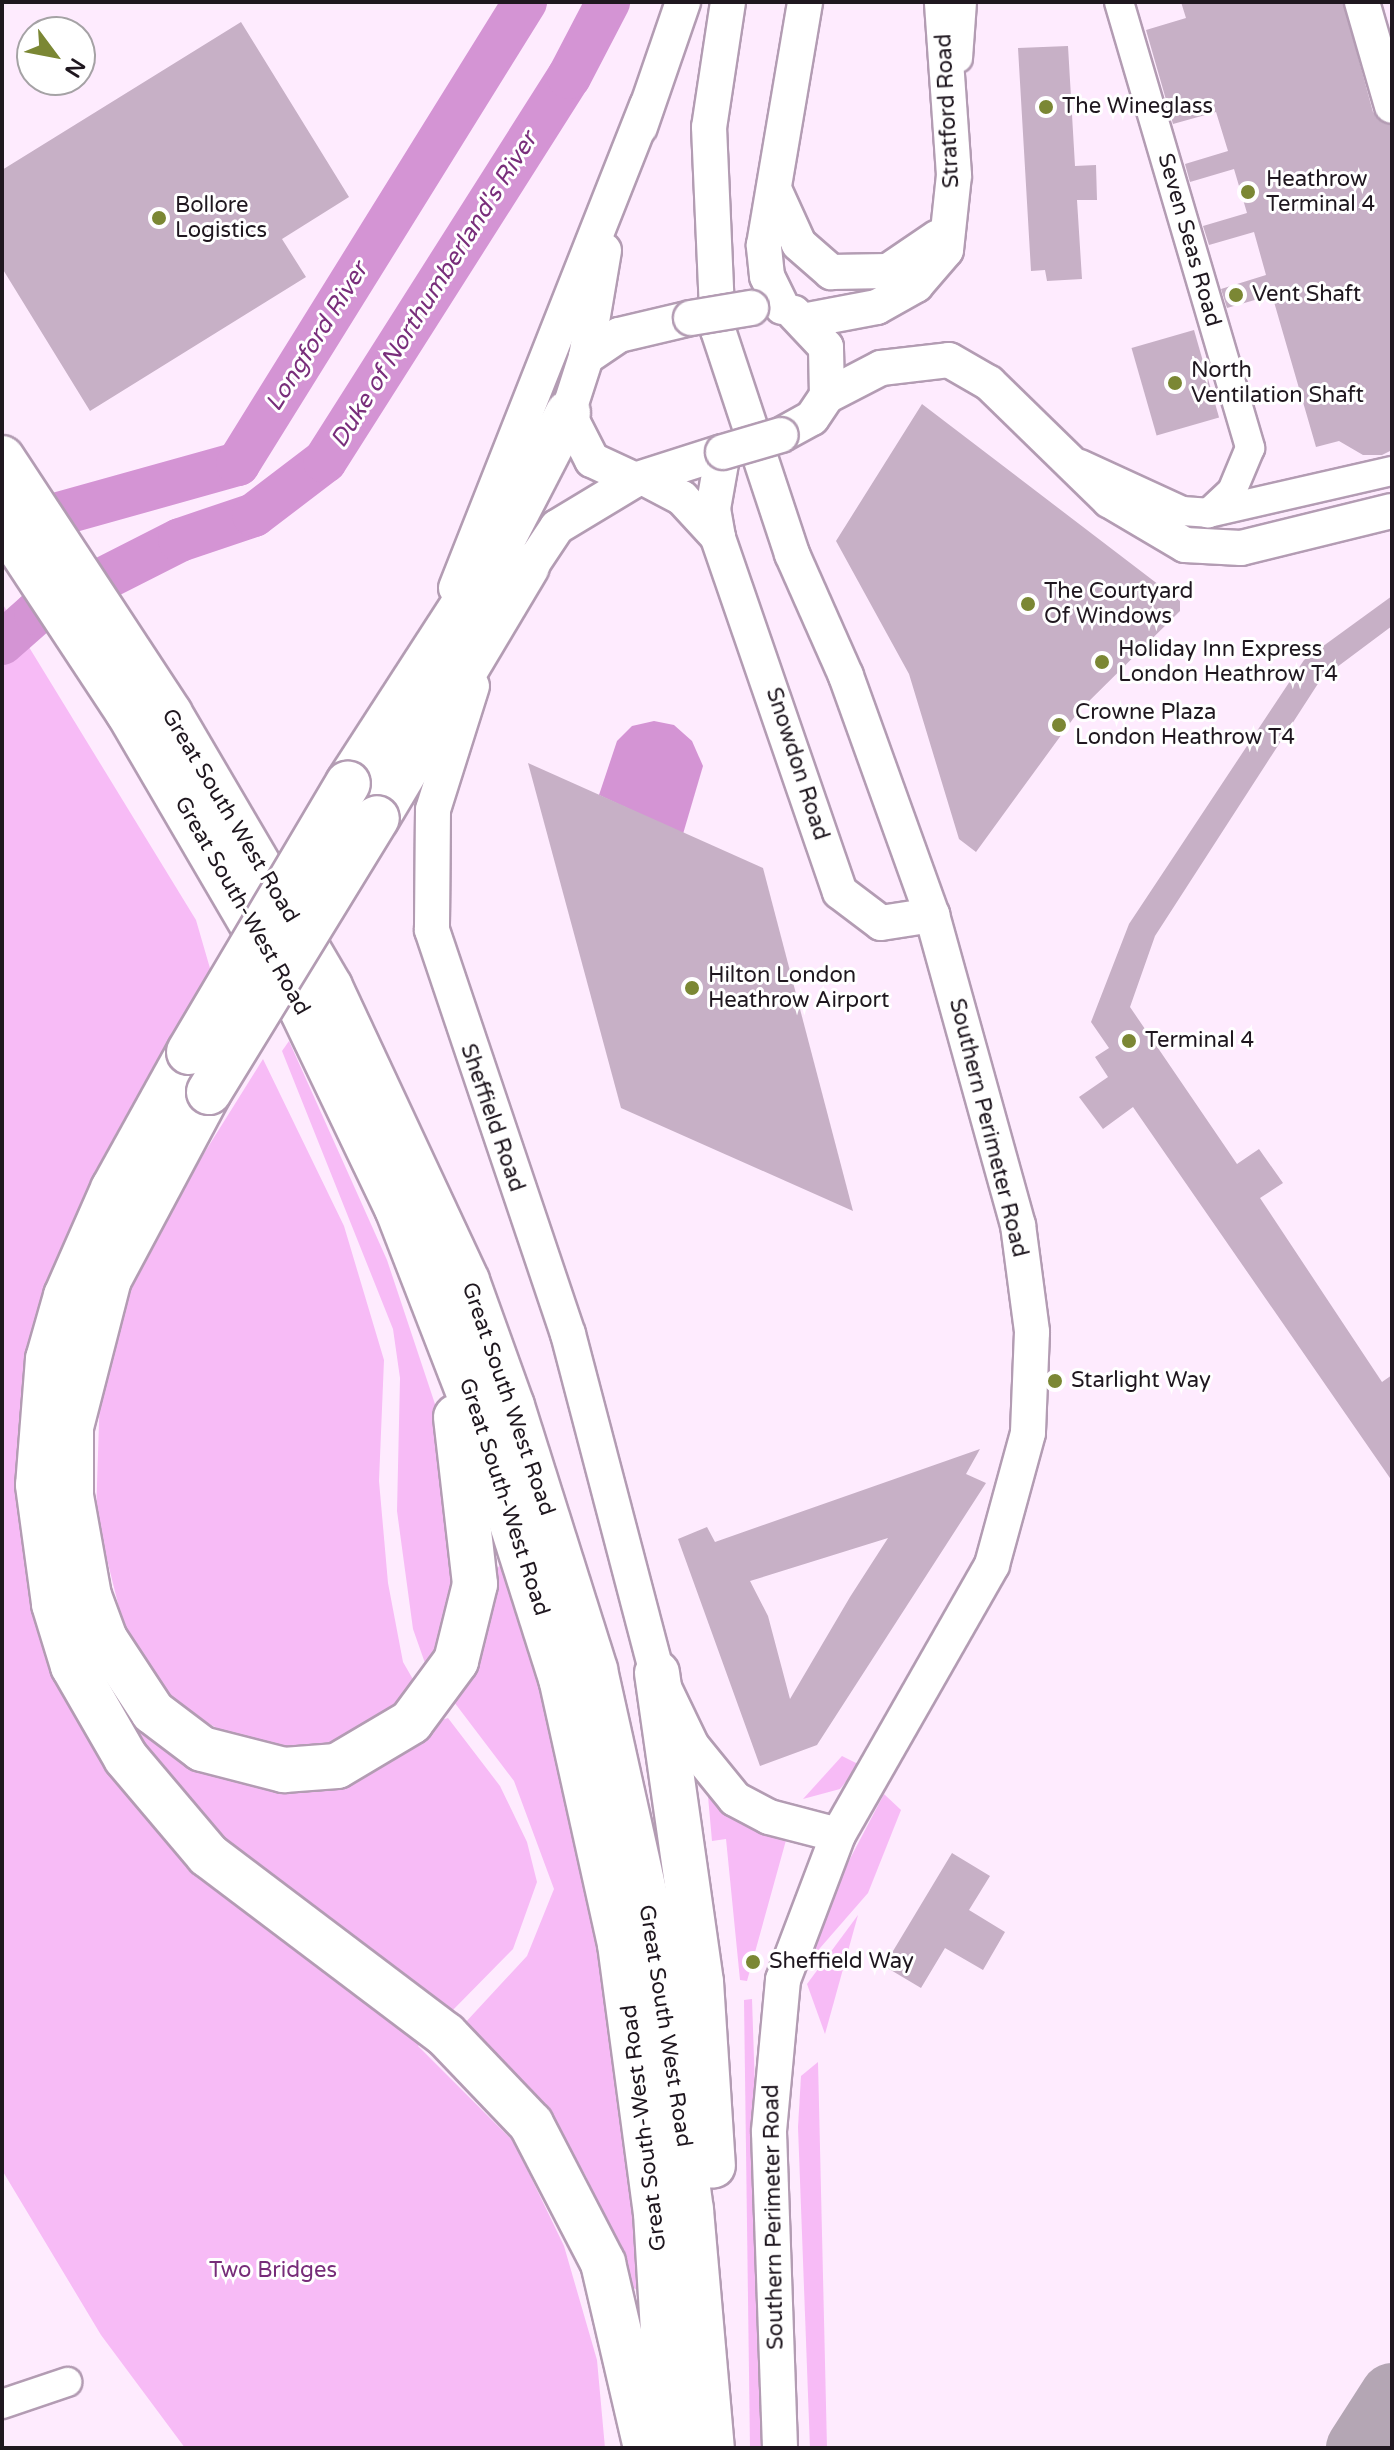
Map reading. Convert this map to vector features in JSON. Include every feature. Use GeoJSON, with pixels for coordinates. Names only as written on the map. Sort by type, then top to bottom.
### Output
{"type":"FeatureCollection","features":[{"type":"Feature","properties":{"kind":"highway"},"geometry":{"type":"LineString","coordinates":[[568,413],[491,562],[348,783],[189,1052],[113,1189],[66,1296],[48,1359],[38,1485],[54,1604],[73,1666],[126,1758],[208,1855],[446,2035],[531,2124],[603,2263],[646,2448]]}},
{"type":"Feature","properties":{"kind":"highway","name":"Great South West Road"},"geometry":{"type":"LineString","coordinates":[[7,466],[92,626]]}},
{"type":"Feature","properties":{"kind":"highway","name":"Great South West Road"},"geometry":{"type":"LineString","coordinates":[[2,521],[92,626],[269,877],[373,1074],[467,1281],[557,1537],[620,1773],[654,1937],[691,2210],[714,2448]]}},
{"type":"Feature","properties":{"kind":"highway"},"geometry":{"type":"LineString","coordinates":[[434,1295],[475,1542],[475,1584],[456,1661],[411,1722],[337,1766],[255,1768],[202,1749],[153,1712],[105,1639],[78,1545],[71,1427],[109,1279],[209,1092],[527,566]]}},
{"type":"Feature","properties":{"kind":"highway","name":"Great South-West Road"},"geometry":{"type":"LineString","coordinates":[[92,626],[301,1008],[434,1295],[523,1546],[593,1809],[641,2079],[670,2448]]}},
{"type":"Feature","properties":{"kind":"highway"},"geometry":{"type":"LineString","coordinates":[[657,1673],[709,2066],[714,2448]]}},
{"type":"Feature","properties":{"kind":"street"},"geometry":{"type":"LineString","coordinates":[[409,686],[470,558],[647,105],[683,2]]}},
{"type":"Feature","properties":{"kind":"street","name":"Southern Perimeter Road"},"geometry":{"type":"LineString","coordinates":[[728,2],[709,127],[710,275],[731,385],[932,915],[1018,1225],[1032,1332],[1028,1433],[1008,1523],[969,1615],[838,1835],[795,1938],[772,2054],[780,2448]]}},
{"type":"Feature","properties":{"kind":"street","name":"Southern Perimeter Road"},"geometry":{"type":"LineString","coordinates":[[709,127],[745,2]]}},
{"type":"Feature","properties":{"kind":"street"},"geometry":{"type":"LineString","coordinates":[[805,2],[764,245],[767,276],[781,311],[826,347],[827,396]]}},
{"type":"Feature","properties":{"kind":"street","name":"Stratford Road"},"geometry":{"type":"LineString","coordinates":[[586,357],[619,335],[691,318],[781,311],[852,315],[916,285],[946,250],[953,212],[953,115],[942,2]]}},
{"type":"Feature","properties":{"kind":"street"},"geometry":{"type":"LineString","coordinates":[[953,115],[962,2]]}},
{"type":"Feature","properties":{"kind":"street","name":"Seven Seas Road"},"geometry":{"type":"LineString","coordinates":[[1119,2],[1250,448],[1232,491],[1208,513]]}},
{"type":"Feature","properties":{"kind":"street"},"geometry":{"type":"LineString","coordinates":[[1362,2],[1392,106]]}},
{"type":"Feature","properties":{"kind":"street"},"geometry":{"type":"LineString","coordinates":[[568,413],[586,357],[605,249],[647,105]]}},
{"type":"Feature","properties":{"kind":"street"},"geometry":{"type":"LineString","coordinates":[[774,189],[799,244],[813,261],[848,276],[908,263],[953,212]]}},
{"type":"Feature","properties":{"kind":"street","name":"Sheffield Road"},"geometry":{"type":"LineString","coordinates":[[657,1673],[568,1334],[432,930],[428,845],[446,756],[527,566],[557,527],[640,479],[781,435],[812,418],[827,396],[881,368],[949,360],[989,383],[1072,461]]}},
{"type":"Feature","properties":{"kind":"street","name":"Snowdon Road"},"geometry":{"type":"LineString","coordinates":[[568,413],[592,460],[682,498],[718,538]]}},
{"type":"Feature","properties":{"kind":"street","name":"Snowdon Road"},"geometry":{"type":"LineString","coordinates":[[723,452],[713,509],[718,538],[840,892],[881,923],[932,915]]}},
{"type":"Feature","properties":{"kind":"street"},"geometry":{"type":"LineString","coordinates":[[1072,461],[1182,511],[1208,513],[1392,471]]}},
{"type":"Feature","properties":{"kind":"street"},"geometry":{"type":"LineString","coordinates":[[1072,461],[1109,500],[1185,545],[1241,548],[1392,511]]}},
{"type":"Feature","properties":{"kind":"street"},"geometry":{"type":"LineString","coordinates":[[657,1673],[692,1746],[735,1799],[769,1817],[838,1835]]}},
{"type":"Feature","properties":{"kind":"street"},"geometry":{"type":"LineString","coordinates":[[2,2404],[67,2382]]}},
{"type":"Feature","properties":{"kind":"green space","name":"Two Bridges"},"geometry":{"type":"Polygon","coordinates":[[[2,603],[196,920],[216,989],[80,1245],[102,1736],[431,2032],[418,2046],[514,2142],[564,2246],[597,2360],[605,2448],[185,2448],[101,2335],[2,2170],[2,603]]]}},
{"type":"Feature","properties":{"kind":"green space"},"geometry":{"type":"Polygon","coordinates":[[[289,1041],[387,1260],[464,1491],[469,1533],[432,1683],[413,1629],[397,1511],[400,1378],[393,1329],[282,1051],[289,1041]]]}},
{"type":"Feature","properties":{"kind":"green space"},"geometry":{"type":"Polygon","coordinates":[[[263,1059],[344,1226],[384,1360],[379,1481],[388,1583],[403,1662],[422,1695],[330,1752],[257,1752],[166,1698],[127,1640],[96,1515],[100,1392],[127,1293],[168,1211],[263,1059]]]}},
{"type":"Feature","properties":{"kind":"green space"},"geometry":{"type":"Polygon","coordinates":[[[507,1559],[615,1961],[644,2293],[631,2287],[586,2176],[558,2130],[464,2024],[527,1956],[554,1889],[514,1781],[451,1698],[492,1573],[507,1559]]]}},
{"type":"Feature","properties":{"kind":"green space"},"geometry":{"type":"Polygon","coordinates":[[[106,1674],[255,1779],[448,1718],[500,1786],[527,1842],[537,1882],[513,1949],[449,2014],[212,1830],[157,1764],[106,1674]]]}},
{"type":"Feature","properties":{"kind":"green space"},"geometry":{"type":"Polygon","coordinates":[[[842,1756],[860,1765],[840,1789],[803,1799],[842,1756]]]}},
{"type":"Feature","properties":{"kind":"green space"},"geometry":{"type":"Polygon","coordinates":[[[706,1774],[788,1833],[747,1981],[740,1980],[726,1839],[712,1841],[706,1774]]]}},
{"type":"Feature","properties":{"kind":"green space"},"geometry":{"type":"Polygon","coordinates":[[[884,1794],[901,1810],[868,1893],[807,1963],[831,1895],[884,1794]]]}},
{"type":"Feature","properties":{"kind":"green space"},"geometry":{"type":"Polygon","coordinates":[[[858,1915],[825,2034],[807,1984],[858,1915]]]}},
{"type":"Feature","properties":{"kind":"green space"},"geometry":{"type":"Polygon","coordinates":[[[752,1999],[767,2448],[750,2448],[744,2000],[752,1999]]]}},
{"type":"Feature","properties":{"kind":"green space"},"geometry":{"type":"Polygon","coordinates":[[[818,2062],[827,2448],[810,2448],[798,2127],[801,2076],[818,2062]]]}},
{"type":"Feature","properties":{"kind":"shaded area"},"geometry":{"type":"Polygon","coordinates":[[[654,721],[674,725],[692,741],[703,766],[683,834],[599,795],[617,741],[632,726],[654,721]]]}},
{"type":"Feature","properties":{"kind":"building"},"geometry":{"type":"Polygon","coordinates":[[[1181,2],[1343,2],[1373,112],[1392,125],[1392,450],[1382,455],[1363,455],[1339,441],[1316,447],[1272,295],[1227,308],[1221,289],[1266,275],[1254,232],[1209,245],[1203,226],[1247,213],[1234,169],[1190,182],[1185,164],[1228,151],[1216,112],[1173,124],[1146,30],[1186,18],[1181,2]]]}},
{"type":"Feature","properties":{"kind":"building","name":"Bollore Logistics"},"geometry":{"type":"Polygon","coordinates":[[[241,22],[349,197],[282,239],[306,277],[90,411],[2,268],[2,170],[241,22]]]}},
{"type":"Feature","properties":{"kind":"building","name":"The Wineglass"},"geometry":{"type":"Polygon","coordinates":[[[1068,46],[1075,166],[1096,165],[1097,200],[1077,200],[1082,279],[1047,281],[1045,270],[1031,271],[1018,48],[1068,46]]]}},
{"type":"Feature","properties":{"kind":"building","name":"North Ventilation Shaft"},"geometry":{"type":"Polygon","coordinates":[[[1194,330],[1219,417],[1157,435],[1132,348],[1194,330]]]}},
{"type":"Feature","properties":{"kind":"building"},"geometry":{"type":"Polygon","coordinates":[[[922,404],[1180,601],[1180,611],[1078,712],[976,852],[959,839],[909,674],[836,541],[922,404]]]}},
{"type":"Feature","properties":{"kind":"building","name":"Terminal 4"},"geometry":{"type":"Polygon","coordinates":[[[1392,596],[1392,626],[1321,679],[1155,936],[1130,1007],[1237,1164],[1259,1149],[1283,1183],[1260,1198],[1382,1382],[1392,1375],[1392,1481],[1133,1107],[1103,1129],[1079,1097],[1108,1077],[1095,1057],[1109,1048],[1091,1022],[1129,924],[1304,660],[1392,596]]]}},
{"type":"Feature","properties":{"kind":"building","name":"Hilton London Heathrow Airport"},"geometry":{"type":"Polygon","coordinates":[[[528,763],[763,868],[853,1211],[621,1108],[528,763]]]}},
{"type":"Feature","properties":{"kind":"building"},"geometry":{"type":"Polygon","coordinates":[[[980,1449],[966,1474],[986,1483],[817,1745],[760,1766],[678,1539],[707,1527],[715,1542],[980,1449]],[[888,1538],[750,1581],[768,1616],[790,1699],[888,1538]]]}},
{"type":"Feature","properties":{"kind":"building"},"geometry":{"type":"Polygon","coordinates":[[[952,1853],[990,1876],[969,1910],[1005,1932],[983,1970],[945,1948],[921,1988],[884,1966],[952,1853]]]}},
{"type":"Feature","properties":{"kind":"waterway","name":"Longford River"},"geometry":{"type":"LineString","coordinates":[[5,529],[238,464],[525,2]]}},
{"type":"Feature","properties":{"kind":"waterway","name":"Duke of Northumberland's River"},"geometry":{"type":"LineString","coordinates":[[2,643],[36,613],[180,540],[254,515],[325,461],[569,77],[608,2]]}},
{"type":"Feature","properties":{"kind":"taxiway"},"geometry":{"type":"LineString","coordinates":[[1358,2448],[1392,2395]]}},
{"type":"Feature","properties":{"kind":"place","name":"The Wineglass"},"geometry":{"type":"Point","coordinates":[1046,107]}},
{"type":"Feature","properties":{"kind":"place","name":"Heathrow Terminal 4"},"geometry":{"type":"Point","coordinates":[1248,192]}},
{"type":"Feature","properties":{"kind":"place","name":"Bollore Logistics"},"geometry":{"type":"Point","coordinates":[159,218]}},
{"type":"Feature","properties":{"kind":"place","name":"Vent Shaft"},"geometry":{"type":"Point","coordinates":[1236,295]}},
{"type":"Feature","properties":{"kind":"place","name":"North Ventilation Shaft"},"geometry":{"type":"Point","coordinates":[1175,383]}},
{"type":"Feature","properties":{"kind":"place","name":"The Courtyard Of Windows"},"geometry":{"type":"Point","coordinates":[1028,604]}},
{"type":"Feature","properties":{"kind":"place","name":"Holiday Inn Express London Heathrow T4"},"geometry":{"type":"Point","coordinates":[1102,662]}},
{"type":"Feature","properties":{"kind":"place","name":"Crowne Plaza London Heathrow T4"},"geometry":{"type":"Point","coordinates":[1059,725]}},
{"type":"Feature","properties":{"kind":"place","name":"Hilton London Heathrow Airport"},"geometry":{"type":"Point","coordinates":[692,988]}},
{"type":"Feature","properties":{"kind":"place","name":"Terminal 4"},"geometry":{"type":"Point","coordinates":[1129,1041]}},
{"type":"Feature","properties":{"kind":"place","name":"Starlight Way"},"geometry":{"type":"Point","coordinates":[1055,1381]}},
{"type":"Feature","properties":{"kind":"place","name":"Sheffield Way"},"geometry":{"type":"Point","coordinates":[753,1962]}}]}
